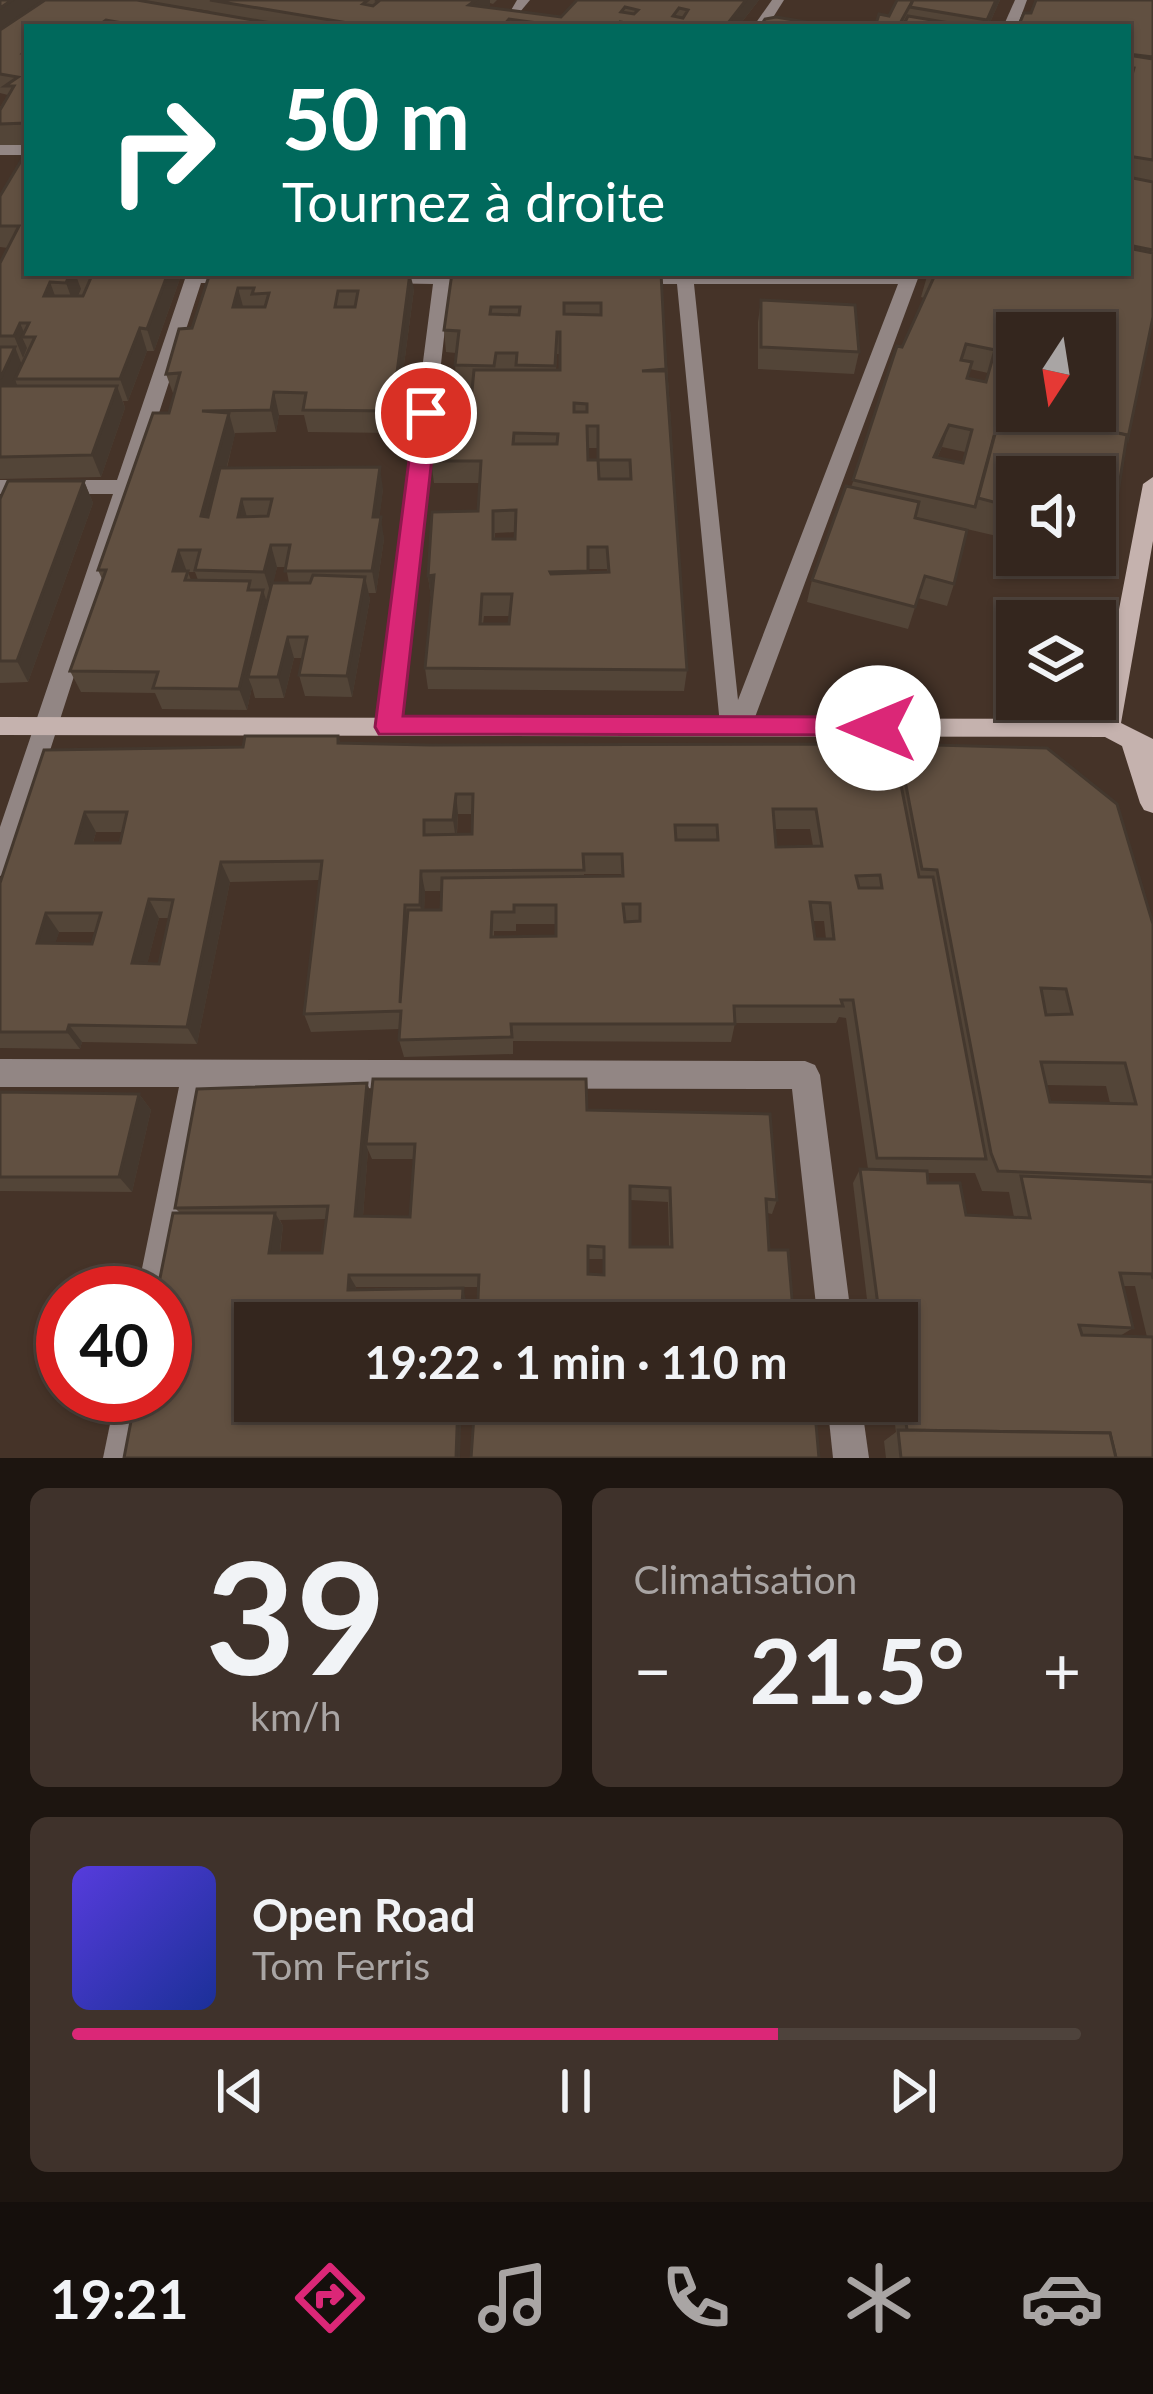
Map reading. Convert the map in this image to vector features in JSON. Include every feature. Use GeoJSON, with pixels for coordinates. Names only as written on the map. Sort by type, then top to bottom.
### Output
{"type":"FeatureCollection","features":[{"type":"Feature","properties":{"kind":"street"},"geometry":{"type":"LineString","coordinates":[[18,172],[24,159]]}},
{"type":"Feature","properties":{"kind":"street"},"geometry":{"type":"LineString","coordinates":[[0,865],[195,276],[262,278]]}},
{"type":"Feature","properties":{"kind":"street"},"geometry":{"type":"LineString","coordinates":[[615,279],[910,276],[734,728]]}},
{"type":"Feature","properties":{"kind":"street"},"geometry":{"type":"LineString","coordinates":[[352,278],[506,279]]}},
{"type":"Feature","properties":{"kind":"street"},"geometry":{"type":"LineString","coordinates":[[388,727],[442,279]]}},
{"type":"Feature","properties":{"kind":"street"},"geometry":{"type":"LineString","coordinates":[[686,279],[734,728]]}},
{"type":"Feature","properties":{"kind":"street"},"geometry":{"type":"LineString","coordinates":[[1153,484],[1131,740],[1153,803]]}},
{"type":"Feature","properties":{"kind":"street"},"geometry":{"type":"LineString","coordinates":[[0,487],[126,487]]}},
{"type":"Feature","properties":{"kind":"street"},"geometry":{"type":"LineString","coordinates":[[0,726],[734,728],[1131,740]]}},
{"type":"Feature","properties":{"kind":"street"},"geometry":{"type":"LineString","coordinates":[[0,1073],[805,1075],[832,1302]]}},
{"type":"Feature","properties":{"kind":"street"},"geometry":{"type":"LineString","coordinates":[[159,1266],[197,1073]]}},
{"type":"Feature","properties":{"kind":"street"},"geometry":{"type":"LineString","coordinates":[[121,1458],[128,1422]]}},
{"type":"Feature","properties":{"kind":"street"},"geometry":{"type":"LineString","coordinates":[[847,1422],[851,1458]]}},
{"type":"Feature","properties":{"kind":"building"},"geometry":{"type":"Polygon","coordinates":[[[45,0],[137,0],[276,24],[122,24],[106,20],[100,24],[24,24],[24,123],[0,124],[0,110],[14,86],[5,86],[18,77],[0,74],[0,30],[45,0]]]}},
{"type":"Feature","properties":{"kind":"building"},"geometry":{"type":"Polygon","coordinates":[[[210,0],[368,0],[363,4],[373,6],[379,1],[375,0],[476,0],[469,5],[561,17],[577,0],[746,0],[727,24],[529,24],[509,19],[505,24],[354,24],[210,0]]]}},
{"type":"Feature","properties":{"kind":"building"},"geometry":{"type":"Polygon","coordinates":[[[897,0],[913,0],[900,24],[876,24],[879,14],[889,16],[897,0]]]}},
{"type":"Feature","properties":{"kind":"building"},"geometry":{"type":"Polygon","coordinates":[[[913,0],[996,0],[987,20],[910,7],[913,0]]]}},
{"type":"Feature","properties":{"kind":"building"},"geometry":{"type":"Polygon","coordinates":[[[1036,0],[1153,0],[1153,57],[1131,54],[1131,24],[1019,24],[1024,13],[1031,13],[1036,0]]]}},
{"type":"Feature","properties":{"kind":"building"},"geometry":{"type":"Polygon","coordinates":[[[908,16],[955,24],[916,24],[905,22],[908,16]]]}},
{"type":"Feature","properties":{"kind":"building"},"geometry":{"type":"Polygon","coordinates":[[[776,17],[818,24],[762,24],[776,17]]]}},
{"type":"Feature","properties":{"kind":"building"},"geometry":{"type":"Polygon","coordinates":[[[1131,55],[1153,59],[1153,160],[1131,156],[1131,55]]]}},
{"type":"Feature","properties":{"kind":"building"},"geometry":{"type":"Polygon","coordinates":[[[24,156],[24,276],[69,276],[66,283],[50,282],[44,296],[83,296],[92,276],[167,276],[147,329],[140,328],[120,379],[15,379],[35,337],[22,337],[29,323],[20,323],[14,336],[0,336],[0,263],[19,226],[0,226],[0,196],[24,156]]]}},
{"type":"Feature","properties":{"kind":"building"},"geometry":{"type":"Polygon","coordinates":[[[1131,178],[1153,182],[1153,250],[1131,246],[1131,178]]]}},
{"type":"Feature","properties":{"kind":"building"},"geometry":{"type":"Polygon","coordinates":[[[1131,249],[1153,253],[1153,317],[1128,438],[1112,432],[1116,432],[1116,312],[996,312],[996,429],[975,507],[853,480],[897,346],[902,347],[934,277],[930,276],[1131,276],[1131,249]],[[966,344],[961,360],[972,362],[967,378],[986,382],[995,350],[966,344]],[[949,425],[934,457],[963,463],[972,430],[949,425]]]}},
{"type":"Feature","properties":{"kind":"building"},"geometry":{"type":"Polygon","coordinates":[[[209,276],[410,276],[392,411],[303,410],[306,393],[274,392],[271,410],[202,411],[229,413],[201,516],[208,517],[220,468],[380,467],[373,517],[381,517],[372,571],[285,571],[290,545],[271,545],[264,572],[195,570],[200,550],[179,550],[173,571],[188,571],[185,580],[250,581],[248,590],[263,590],[239,689],[153,688],[158,672],[70,671],[106,570],[98,570],[153,413],[169,413],[180,373],[166,374],[179,329],[192,328],[209,276]],[[238,288],[233,307],[265,307],[269,293],[252,294],[254,288],[238,288]],[[338,291],[335,307],[355,307],[358,291],[338,291]],[[242,499],[238,517],[268,516],[272,499],[242,499]]]}},
{"type":"Feature","properties":{"kind":"building"},"geometry":{"type":"Polygon","coordinates":[[[452,276],[661,276],[666,369],[642,371],[666,371],[687,670],[425,668],[434,575],[428,576],[432,512],[478,511],[481,461],[431,461],[440,411],[470,411],[474,370],[560,370],[560,332],[555,366],[516,365],[517,353],[496,353],[494,366],[455,365],[459,331],[444,330],[452,276]],[[564,303],[564,314],[601,315],[601,303],[564,303]],[[491,307],[490,314],[519,315],[520,307],[491,307]],[[574,403],[574,412],[587,412],[587,404],[574,403]],[[587,426],[588,460],[598,460],[598,426],[587,426]],[[514,433],[513,444],[557,444],[558,434],[514,433]],[[598,460],[599,479],[631,479],[630,460],[598,460]],[[516,510],[493,511],[493,539],[515,539],[516,510]],[[588,547],[588,571],[550,572],[609,572],[607,547],[588,547]],[[482,594],[480,624],[509,624],[512,594],[482,594]]]}},
{"type":"Feature","properties":{"kind":"building"},"geometry":{"type":"Polygon","coordinates":[[[761,300],[855,305],[859,352],[761,347],[761,300]]]}},
{"type":"Feature","properties":{"kind":"building"},"geometry":{"type":"Polygon","coordinates":[[[0,347],[15,347],[0,379],[0,347]]]}},
{"type":"Feature","properties":{"kind":"building"},"geometry":{"type":"Polygon","coordinates":[[[0,386],[117,386],[92,455],[0,457],[0,386]]]}},
{"type":"Feature","properties":{"kind":"building"},"geometry":{"type":"Polygon","coordinates":[[[996,430],[1127,435],[1116,505],[1116,456],[996,456],[996,503],[978,498],[996,430]]]}},
{"type":"Feature","properties":{"kind":"building"},"geometry":{"type":"Polygon","coordinates":[[[8,481],[84,481],[17,661],[0,661],[0,499],[8,481]]]}},
{"type":"Feature","properties":{"kind":"building"},"geometry":{"type":"Polygon","coordinates":[[[846,486],[919,502],[915,518],[967,530],[954,584],[925,576],[915,607],[812,580],[846,486]]]}},
{"type":"Feature","properties":{"kind":"building"},"geometry":{"type":"Polygon","coordinates":[[[313,575],[365,577],[347,676],[299,675],[307,637],[288,637],[278,677],[248,677],[272,583],[310,583],[313,575]]]}},
{"type":"Feature","properties":{"kind":"building"},"geometry":{"type":"Polygon","coordinates":[[[245,736],[338,736],[338,743],[430,745],[893,744],[919,877],[933,877],[986,1159],[877,1158],[853,1000],[841,1000],[843,1006],[734,1006],[735,1024],[511,1024],[512,1037],[399,1040],[401,1011],[304,1014],[322,861],[221,862],[187,1027],[69,1025],[67,1032],[0,1032],[0,883],[44,750],[243,747],[245,736]],[[456,794],[453,820],[424,820],[424,835],[472,834],[473,794],[456,794]],[[773,809],[776,847],[822,846],[816,809],[773,809]],[[85,812],[76,843],[120,843],[127,812],[85,812]],[[675,825],[676,840],[718,840],[717,825],[675,825]],[[583,854],[584,870],[421,871],[420,905],[405,905],[400,1003],[408,910],[441,910],[442,878],[623,876],[622,854],[583,854]],[[880,875],[856,876],[859,888],[882,888],[880,875]],[[149,899],[132,963],[159,964],[173,900],[149,899]],[[810,902],[815,939],[834,939],[830,903],[810,902]],[[623,904],[625,922],[640,921],[640,904],[623,904]],[[514,905],[514,912],[492,912],[491,937],[556,936],[556,905],[514,905]],[[46,913],[37,943],[92,944],[101,913],[46,913]]]}},
{"type":"Feature","properties":{"kind":"building"},"geometry":{"type":"Polygon","coordinates":[[[898,744],[1047,748],[1117,804],[1153,924],[1153,1177],[998,1171],[937,870],[922,869],[898,744]],[[1041,988],[1046,1015],[1072,1014],[1066,989],[1041,988]],[[1041,1062],[1050,1102],[1136,1104],[1125,1063],[1041,1062]]]}},
{"type":"Feature","properties":{"kind":"building"},"geometry":{"type":"Polygon","coordinates":[[[373,1079],[586,1079],[587,1110],[770,1114],[777,1200],[766,1199],[769,1250],[788,1250],[792,1302],[478,1302],[479,1275],[349,1275],[348,1290],[463,1288],[462,1302],[234,1302],[234,1422],[457,1422],[456,1458],[124,1458],[131,1422],[192,1422],[192,1266],[162,1266],[173,1213],[275,1213],[269,1253],[322,1253],[328,1206],[175,1208],[197,1089],[367,1083],[355,1216],[410,1217],[415,1144],[366,1144],[373,1079]],[[630,1186],[630,1247],[672,1247],[670,1188],[630,1186]],[[588,1246],[588,1274],[604,1275],[604,1247],[588,1246]]]}},
{"type":"Feature","properties":{"kind":"building"},"geometry":{"type":"Polygon","coordinates":[[[0,1092],[139,1094],[119,1177],[0,1177],[0,1092]]]}},
{"type":"Feature","properties":{"kind":"building"},"geometry":{"type":"Polygon","coordinates":[[[860,1169],[927,1171],[928,1183],[960,1183],[966,1215],[1030,1218],[1021,1176],[1153,1182],[1153,1279],[1152,1274],[1120,1273],[1133,1328],[1079,1325],[1082,1335],[1153,1337],[1153,1458],[1116,1458],[1110,1433],[907,1430],[906,1422],[918,1422],[918,1302],[878,1302],[860,1169]]]}},
{"type":"Feature","properties":{"kind":"building"},"geometry":{"type":"Polygon","coordinates":[[[474,1422],[816,1422],[819,1458],[471,1458],[474,1422]]]}},
{"type":"Feature","properties":{"kind":"building"},"geometry":{"type":"Polygon","coordinates":[[[898,1430],[1110,1433],[1116,1458],[901,1458],[898,1430]]]}},
{"type":"Feature","properties":{"kind":"route"},"geometry":{"type":"LineString","coordinates":[[426,413],[388,727],[878,728]]}}]}
